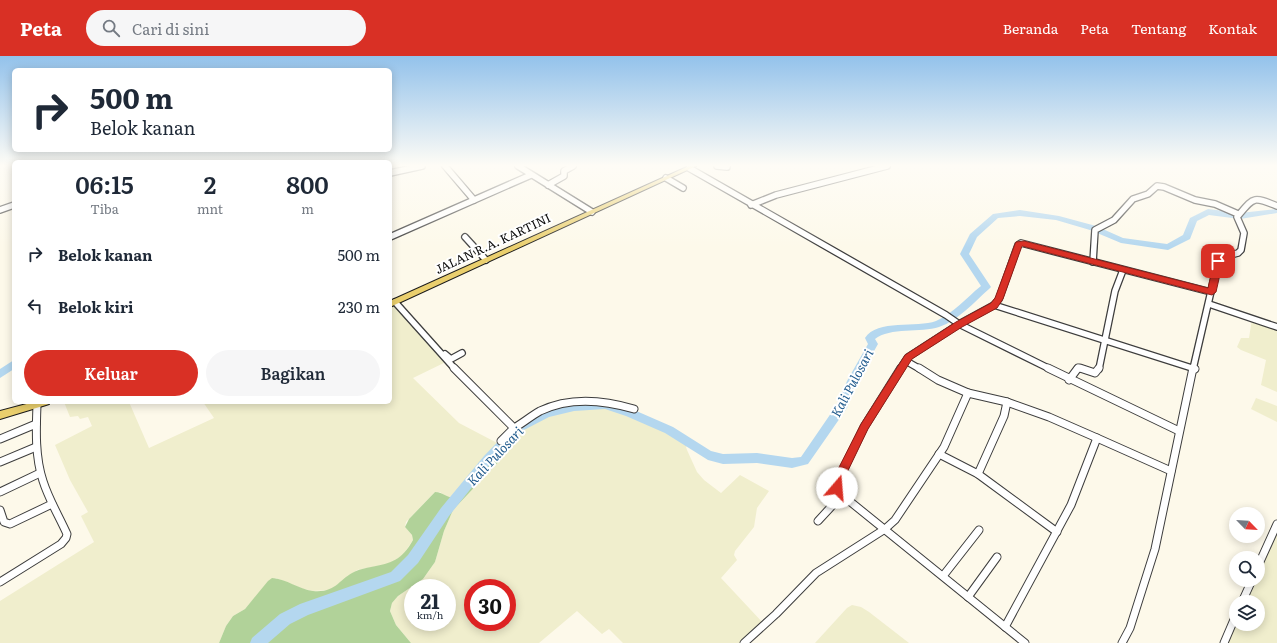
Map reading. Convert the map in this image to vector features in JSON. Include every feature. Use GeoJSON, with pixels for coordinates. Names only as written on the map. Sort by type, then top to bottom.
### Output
{"type":"FeatureCollection","features":[{"type":"Feature","properties":{"kind":"main road","name":"JALAN R.A. KARTINI"},"geometry":{"type":"LineString","coordinates":[[394,302],[632,193]]}},
{"type":"Feature","properties":{"kind":"main road"},"geometry":{"type":"LineString","coordinates":[[0,415],[38,404]]}},
{"type":"Feature","properties":{"kind":"street"},"geometry":{"type":"LineString","coordinates":[[468,193],[474,200]]}},
{"type":"Feature","properties":{"kind":"street"},"geometry":{"type":"LineString","coordinates":[[392,236],[489,193]]}},
{"type":"Feature","properties":{"kind":"street"},"geometry":{"type":"LineString","coordinates":[[562,193],[592,212]]}},
{"type":"Feature","properties":{"kind":"street"},"geometry":{"type":"LineString","coordinates":[[733,193],[959,324],[1069,380],[1179,431]]}},
{"type":"Feature","properties":{"kind":"street"},"geometry":{"type":"LineString","coordinates":[[751,205],[782,193]]}},
{"type":"Feature","properties":{"kind":"street"},"geometry":{"type":"LineString","coordinates":[[1093,262],[1096,229],[1114,220],[1133,199],[1149,193]]}},
{"type":"Feature","properties":{"kind":"street"},"geometry":{"type":"LineString","coordinates":[[1122,643],[1130,628],[1155,549],[1179,431],[1195,369],[1202,330],[1210,304],[1218,261],[1223,257],[1233,255],[1241,250],[1244,233],[1238,215],[1215,204],[1195,200],[1180,193]]}},
{"type":"Feature","properties":{"kind":"street"},"geometry":{"type":"LineString","coordinates":[[1238,215],[1253,200],[1262,200],[1277,206]]}},
{"type":"Feature","properties":{"kind":"street"},"geometry":{"type":"LineString","coordinates":[[0,210],[12,206]]}},
{"type":"Feature","properties":{"kind":"street"},"geometry":{"type":"LineString","coordinates":[[465,237],[486,260]]}},
{"type":"Feature","properties":{"kind":"street"},"geometry":{"type":"LineString","coordinates":[[1025,643],[842,495],[837,488],[837,483],[864,427],[912,354],[959,324],[994,305],[999,299],[1019,244],[1024,243],[1212,292]]}},
{"type":"Feature","properties":{"kind":"street"},"geometry":{"type":"LineString","coordinates":[[1069,380],[1078,368],[1095,373],[1098,372],[1115,291],[1123,270]]}},
{"type":"Feature","properties":{"kind":"street"},"geometry":{"type":"LineString","coordinates":[[394,302],[448,358],[451,359],[462,353]]}},
{"type":"Feature","properties":{"kind":"street"},"geometry":{"type":"LineString","coordinates":[[394,302],[452,366],[514,428]]}},
{"type":"Feature","properties":{"kind":"street"},"geometry":{"type":"LineString","coordinates":[[1210,304],[1277,327]]}},
{"type":"Feature","properties":{"kind":"street"},"geometry":{"type":"LineString","coordinates":[[994,305],[1195,369]]}},
{"type":"Feature","properties":{"kind":"street"},"geometry":{"type":"LineString","coordinates":[[906,361],[938,380],[968,393],[1007,402],[1049,417],[1171,470]]}},
{"type":"Feature","properties":{"kind":"street"},"geometry":{"type":"LineString","coordinates":[[744,643],[776,614],[816,573],[885,529],[895,520],[944,447],[968,393]]}},
{"type":"Feature","properties":{"kind":"street"},"geometry":{"type":"LineString","coordinates":[[501,441],[514,428],[540,412],[567,404],[613,402],[634,409]]}},
{"type":"Feature","properties":{"kind":"street"},"geometry":{"type":"LineString","coordinates":[[978,474],[981,471],[988,449],[1000,425],[1007,402]]}},
{"type":"Feature","properties":{"kind":"street"},"geometry":{"type":"LineString","coordinates":[[0,582],[64,541],[67,534],[52,504],[40,473],[36,447],[36,424],[41,404]]}},
{"type":"Feature","properties":{"kind":"street"},"geometry":{"type":"LineString","coordinates":[[0,439],[36,424]]}},
{"type":"Feature","properties":{"kind":"street"},"geometry":{"type":"LineString","coordinates":[[1005,627],[1071,505],[1097,438]]}},
{"type":"Feature","properties":{"kind":"street"},"geometry":{"type":"LineString","coordinates":[[0,462],[36,447]]}},
{"type":"Feature","properties":{"kind":"street"},"geometry":{"type":"LineString","coordinates":[[939,454],[978,474],[1057,532]]}},
{"type":"Feature","properties":{"kind":"street"},"geometry":{"type":"LineString","coordinates":[[0,492],[40,473]]}},
{"type":"Feature","properties":{"kind":"street"},"geometry":{"type":"LineString","coordinates":[[818,521],[842,495]]}},
{"type":"Feature","properties":{"kind":"street"},"geometry":{"type":"LineString","coordinates":[[0,510],[4,522],[10,524],[52,504]]}},
{"type":"Feature","properties":{"kind":"street"},"geometry":{"type":"LineString","coordinates":[[1265,551],[1277,524]]}},
{"type":"Feature","properties":{"kind":"street"},"geometry":{"type":"LineString","coordinates":[[943,576],[979,530]]}},
{"type":"Feature","properties":{"kind":"street"},"geometry":{"type":"LineString","coordinates":[[968,597],[997,557]]}},
{"type":"Feature","properties":{"kind":"street"},"geometry":{"type":"LineString","coordinates":[[1224,643],[1229,631]]}},
{"type":"Feature","properties":{"kind":"shaded area"},"geometry":{"type":"Polygon","coordinates":[[[398,301],[452,359],[413,378],[459,423],[501,445],[518,428],[547,413],[574,407],[605,405],[630,413],[669,430],[690,443],[686,447],[697,472],[704,480],[721,493],[740,475],[769,491],[757,508],[754,527],[735,551],[734,555],[737,560],[721,578],[764,624],[744,643],[623,643],[609,629],[602,634],[577,611],[539,643],[411,643],[396,625],[390,611],[392,603],[404,592],[404,631],[456,631],[456,579],[423,579],[435,562],[444,531],[453,510],[503,457],[488,459],[456,498],[447,498],[440,492],[435,492],[406,522],[405,527],[412,535],[413,540],[403,555],[389,564],[357,570],[330,590],[313,591],[303,589],[276,578],[256,596],[245,609],[233,616],[226,626],[219,643],[0,643],[0,601],[94,542],[81,516],[88,512],[70,480],[55,445],[92,426],[88,417],[80,419],[78,416],[70,417],[65,404],[130,404],[149,448],[214,418],[204,404],[392,404],[392,303],[398,301]]]}},
{"type":"Feature","properties":{"kind":"shaded area"},"geometry":{"type":"Polygon","coordinates":[[[1252,319],[1277,327],[1277,392],[1261,385],[1266,360],[1237,347],[1241,338],[1249,338],[1252,319]]]}},
{"type":"Feature","properties":{"kind":"shaded area"},"geometry":{"type":"Polygon","coordinates":[[[1256,398],[1277,406],[1277,422],[1251,409],[1256,398]]]}},
{"type":"Feature","properties":{"kind":"shaded area"},"geometry":{"type":"Polygon","coordinates":[[[1277,524],[1277,643],[1224,643],[1229,631],[1265,631],[1265,595],[1245,595],[1249,587],[1265,587],[1265,551],[1277,524]]]}},
{"type":"Feature","properties":{"kind":"shaded area"},"geometry":{"type":"Polygon","coordinates":[[[852,605],[861,607],[869,612],[909,643],[815,643],[847,608],[852,605]]]}},
{"type":"Feature","properties":{"kind":"green space"},"geometry":{"type":"Polygon","coordinates":[[[498,449],[504,452],[503,457],[453,510],[444,531],[435,562],[423,579],[404,579],[404,592],[392,603],[390,611],[396,625],[411,643],[219,643],[226,626],[233,616],[245,609],[272,578],[283,580],[313,591],[321,591],[332,588],[350,574],[358,570],[391,562],[396,560],[405,552],[413,540],[412,535],[405,527],[409,519],[435,492],[456,498],[498,449]]]}},
{"type":"Feature","properties":{"kind":"waterway","name":"Kali Pulosari"},"geometry":{"type":"LineString","coordinates":[[257,643],[285,619],[305,609],[395,577],[413,559],[445,512],[488,459],[518,428],[547,413],[574,407],[605,405],[630,413],[669,430],[708,455],[723,459],[757,458],[792,463],[804,461],[843,405],[852,381],[873,344],[870,338],[882,331],[938,324],[960,310],[986,287],[964,254],[973,236],[996,216],[1020,213],[1056,218],[1093,228],[1121,240],[1168,247],[1187,237],[1193,220],[1208,212],[1240,216],[1277,211]]}},
{"type":"Feature","properties":{"kind":"waterway"},"geometry":{"type":"LineString","coordinates":[[0,374],[12,365]]}},
{"type":"Feature","properties":{"kind":"route"},"geometry":{"type":"LineString","coordinates":[[837,488],[837,483],[864,427],[908,357],[959,324],[994,305],[999,299],[1019,244],[1024,243],[1212,292],[1218,261]]}}]}
